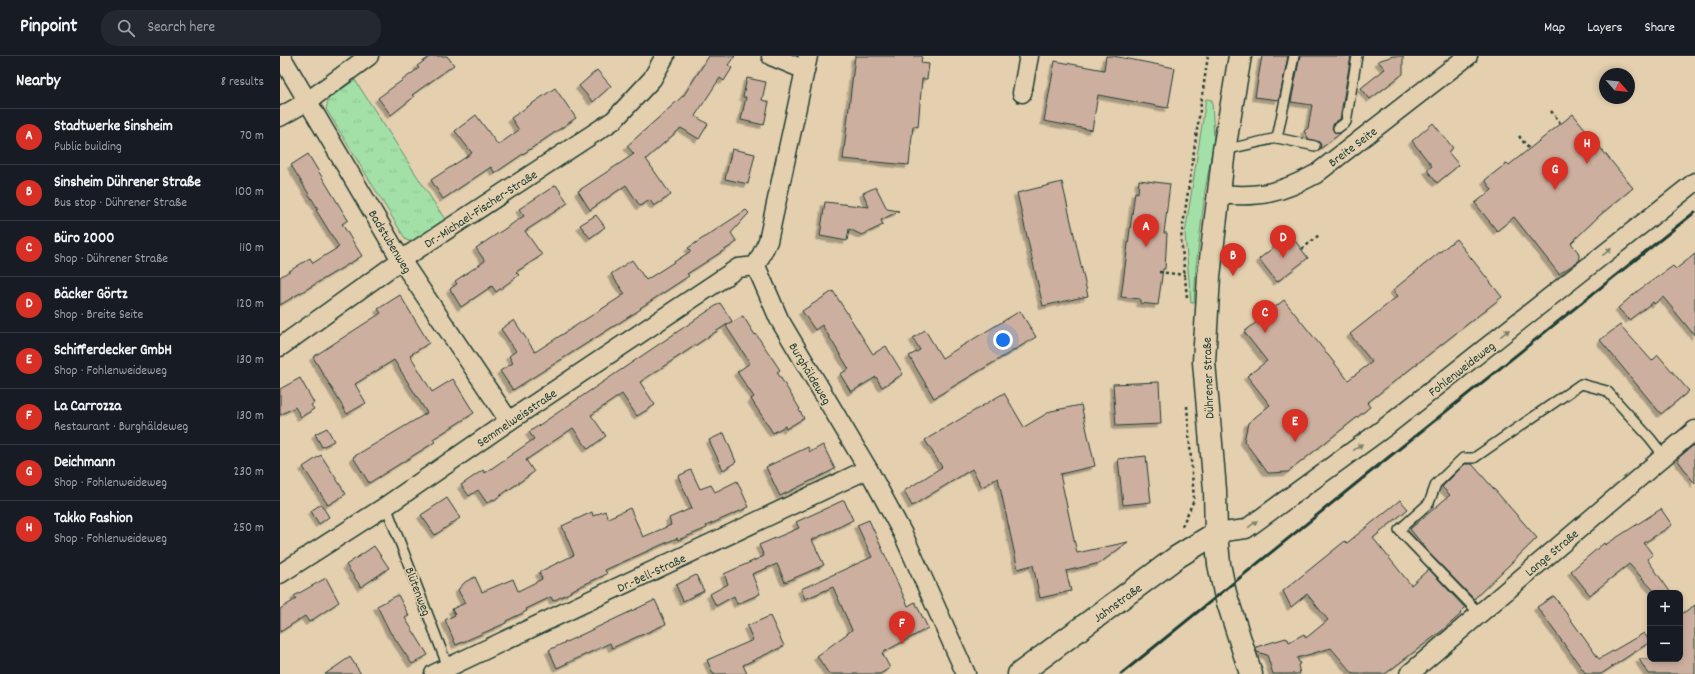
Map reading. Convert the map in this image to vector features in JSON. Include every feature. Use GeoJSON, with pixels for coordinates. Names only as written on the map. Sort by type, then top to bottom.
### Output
{"type":"FeatureCollection","features":[{"type":"Feature","properties":{"kind":"main road","name":"Dührener Straße"},"geometry":{"type":"LineString","coordinates":[[1240,56],[1224,150],[1220,194],[1209,276],[1204,362],[1215,490],[1216,533],[1219,564],[1225,593],[1252,674]]}},
{"type":"Feature","properties":{"kind":"main road","name":"Jahnstraße"},"geometry":{"type":"LineString","coordinates":[[1019,674],[1178,557],[1216,533]]}},
{"type":"Feature","properties":{"kind":"street","name":"Badstubenweg"},"geometry":{"type":"LineString","coordinates":[[282,56],[401,260],[509,421]]}},
{"type":"Feature","properties":{"kind":"street"},"geometry":{"type":"LineString","coordinates":[[280,117],[308,101],[369,56]]}},
{"type":"Feature","properties":{"kind":"street","name":"Dr.-Michael-Fischer-Straße"},"geometry":{"type":"LineString","coordinates":[[280,347],[401,260],[614,120],[652,79],[665,56]]}},
{"type":"Feature","properties":{"kind":"street"},"geometry":{"type":"LineString","coordinates":[[756,266],[768,241],[807,63],[771,56]]}},
{"type":"Feature","properties":{"kind":"street"},"geometry":{"type":"LineString","coordinates":[[1022,93],[1029,56]]}},
{"type":"Feature","properties":{"kind":"street","name":"Breite Seite"},"geometry":{"type":"LineString","coordinates":[[1220,194],[1259,195],[1278,192],[1316,174],[1468,56]]}},
{"type":"Feature","properties":{"kind":"street","name":"Fohlenweideweg"},"geometry":{"type":"LineString","coordinates":[[1216,533],[1246,529],[1368,440],[1695,182]]}},
{"type":"Feature","properties":{"kind":"street","name":"Semmelweisstraße"},"geometry":{"type":"LineString","coordinates":[[280,574],[386,506],[509,421],[738,268],[756,266]]}},
{"type":"Feature","properties":{"kind":"street","name":"Burghäldeweg"},"geometry":{"type":"LineString","coordinates":[[756,266],[779,319],[868,469],[903,534],[966,674]]}},
{"type":"Feature","properties":{"kind":"street","name":"Lange Straße"},"geometry":{"type":"LineString","coordinates":[[1409,674],[1695,430]]}},
{"type":"Feature","properties":{"kind":"street","name":"Dr.-Bell-Straße"},"geometry":{"type":"LineString","coordinates":[[445,672],[868,469]]}},
{"type":"Feature","properties":{"kind":"lane"},"geometry":{"type":"LineString","coordinates":[[1277,138],[1294,56]]}},
{"type":"Feature","properties":{"kind":"lane"},"geometry":{"type":"LineString","coordinates":[[1338,128],[1346,122],[1357,56]]}},
{"type":"Feature","properties":{"kind":"lane"},"geometry":{"type":"LineString","coordinates":[[1224,150],[1277,138],[1315,146]]}},
{"type":"Feature","properties":{"kind":"lane"},"geometry":{"type":"LineString","coordinates":[[1479,613],[1398,530],[1429,503],[1436,484],[1463,458],[1474,458],[1582,384],[1607,391],[1650,438],[1664,456]]}},
{"type":"Feature","properties":{"kind":"lane","name":"Blütenweg"},"geometry":{"type":"LineString","coordinates":[[386,506],[445,672]]}},
{"type":"Feature","properties":{"kind":"path"},"geometry":{"type":"LineString","coordinates":[[1188,303],[1181,238],[1208,56]]}},
{"type":"Feature","properties":{"kind":"path"},"geometry":{"type":"LineString","coordinates":[[1551,111],[1561,124]]}},
{"type":"Feature","properties":{"kind":"path"},"geometry":{"type":"LineString","coordinates":[[1519,136],[1530,149]]}},
{"type":"Feature","properties":{"kind":"path"},"geometry":{"type":"LineString","coordinates":[[1302,249],[1319,235]]}},
{"type":"Feature","properties":{"kind":"path"},"geometry":{"type":"LineString","coordinates":[[1159,272],[1185,275]]}},
{"type":"Feature","properties":{"kind":"path"},"geometry":{"type":"LineString","coordinates":[[1182,526],[1194,500],[1187,404]]}},
{"type":"Feature","properties":{"kind":"green space"},"geometry":{"type":"Polygon","coordinates":[[[355,80],[446,221],[415,243],[406,240],[326,109],[329,98],[355,80]]]}},
{"type":"Feature","properties":{"kind":"green space"},"geometry":{"type":"Polygon","coordinates":[[[1206,99],[1212,100],[1214,140],[1205,191],[1196,267],[1194,303],[1191,303],[1185,234],[1206,99]]]}},
{"type":"Feature","properties":{"kind":"building"},"geometry":{"type":"Polygon","coordinates":[[[431,56],[447,56],[454,65],[412,95],[414,97],[391,115],[378,98],[419,68],[417,66],[431,56]]]}},
{"type":"Feature","properties":{"kind":"building"},"geometry":{"type":"Polygon","coordinates":[[[709,56],[735,56],[728,65],[732,68],[724,81],[720,78],[695,116],[708,124],[699,139],[681,128],[646,159],[671,195],[654,206],[650,200],[640,206],[626,185],[590,210],[578,191],[634,154],[627,146],[684,95],[709,56]]]}},
{"type":"Feature","properties":{"kind":"building"},"geometry":{"type":"Polygon","coordinates":[[[855,56],[922,56],[921,63],[929,64],[927,79],[922,79],[918,127],[913,126],[909,165],[843,159],[855,56]]]}},
{"type":"Feature","properties":{"kind":"building"},"geometry":{"type":"Polygon","coordinates":[[[1106,56],[1175,68],[1168,108],[1098,95],[1092,130],[1044,121],[1055,61],[1104,70],[1106,56]]]}},
{"type":"Feature","properties":{"kind":"building"},"geometry":{"type":"Polygon","coordinates":[[[1262,56],[1288,56],[1279,100],[1255,97],[1262,56]]]}},
{"type":"Feature","properties":{"kind":"building"},"geometry":{"type":"Polygon","coordinates":[[[1300,56],[1351,56],[1340,119],[1334,123],[1332,128],[1335,133],[1341,133],[1320,149],[1321,145],[1319,142],[1309,139],[1304,131],[1308,128],[1312,105],[1291,102],[1300,56]]]}},
{"type":"Feature","properties":{"kind":"building"},"geometry":{"type":"Polygon","coordinates":[[[1393,56],[1403,56],[1403,74],[1370,99],[1361,88],[1385,69],[1378,61],[1393,56]]]}},
{"type":"Feature","properties":{"kind":"building"},"geometry":{"type":"Polygon","coordinates":[[[597,70],[611,86],[593,102],[579,86],[597,70]]]}},
{"type":"Feature","properties":{"kind":"building"},"geometry":{"type":"Polygon","coordinates":[[[747,78],[766,82],[762,100],[769,102],[764,125],[741,120],[746,97],[743,97],[747,78]]]}},
{"type":"Feature","properties":{"kind":"building"},"geometry":{"type":"Polygon","coordinates":[[[555,88],[576,118],[495,173],[491,167],[443,199],[431,180],[472,153],[455,131],[476,115],[498,145],[519,130],[511,118],[555,88]]]}},
{"type":"Feature","properties":{"kind":"building"},"geometry":{"type":"Polygon","coordinates":[[[1573,114],[1633,188],[1600,215],[1571,243],[1578,252],[1580,260],[1559,274],[1514,217],[1497,231],[1475,203],[1492,190],[1485,180],[1507,163],[1509,165],[1573,114]]]}},
{"type":"Feature","properties":{"kind":"building"},"geometry":{"type":"Polygon","coordinates":[[[1433,123],[1453,148],[1448,152],[1459,165],[1437,183],[1427,170],[1432,166],[1412,141],[1433,123]]]}},
{"type":"Feature","properties":{"kind":"building"},"geometry":{"type":"Polygon","coordinates":[[[732,149],[755,154],[748,184],[725,179],[732,149]]]}},
{"type":"Feature","properties":{"kind":"building"},"geometry":{"type":"Polygon","coordinates":[[[308,154],[348,220],[342,224],[362,256],[280,305],[280,277],[310,258],[313,263],[339,247],[291,165],[308,154]]]}},
{"type":"Feature","properties":{"kind":"building"},"geometry":{"type":"Polygon","coordinates":[[[1139,180],[1170,184],[1164,233],[1167,233],[1165,269],[1163,269],[1158,305],[1140,303],[1140,299],[1121,297],[1135,192],[1138,193],[1139,180]]]}},
{"type":"Feature","properties":{"kind":"building"},"geometry":{"type":"Polygon","coordinates":[[[1062,182],[1088,296],[1043,306],[1017,193],[1062,182]]]}},
{"type":"Feature","properties":{"kind":"building"},"geometry":{"type":"Polygon","coordinates":[[[556,185],[568,203],[525,231],[542,255],[516,272],[519,275],[496,292],[492,286],[461,307],[450,289],[457,284],[455,281],[485,261],[476,248],[524,216],[519,209],[556,185]]]}},
{"type":"Feature","properties":{"kind":"building"},"geometry":{"type":"Polygon","coordinates":[[[876,187],[887,209],[899,211],[881,220],[883,225],[862,235],[849,229],[847,241],[820,236],[825,202],[869,207],[863,193],[876,187]]]}},
{"type":"Feature","properties":{"kind":"building"},"geometry":{"type":"Polygon","coordinates":[[[746,210],[749,213],[731,233],[737,242],[687,274],[689,276],[640,308],[641,309],[513,390],[500,371],[513,363],[509,356],[516,351],[501,329],[514,320],[535,352],[625,294],[611,274],[632,260],[646,280],[691,251],[688,248],[746,210]]]}},
{"type":"Feature","properties":{"kind":"building"},"geometry":{"type":"Polygon","coordinates":[[[596,215],[605,227],[590,238],[580,225],[596,215]]]}},
{"type":"Feature","properties":{"kind":"building"},"geometry":{"type":"Polygon","coordinates":[[[1290,234],[1308,258],[1277,282],[1259,259],[1290,234]]]}},
{"type":"Feature","properties":{"kind":"building"},"geometry":{"type":"Polygon","coordinates":[[[1456,239],[1502,297],[1367,403],[1370,407],[1288,472],[1268,473],[1244,441],[1248,423],[1270,405],[1247,376],[1267,361],[1244,332],[1284,300],[1348,380],[1372,362],[1350,334],[1398,296],[1393,290],[1456,239]]]}},
{"type":"Feature","properties":{"kind":"building"},"geometry":{"type":"Polygon","coordinates":[[[1695,254],[1695,336],[1663,297],[1654,304],[1653,302],[1629,320],[1618,308],[1639,290],[1673,266],[1676,269],[1695,254]]]}},
{"type":"Feature","properties":{"kind":"building"},"geometry":{"type":"Polygon","coordinates":[[[833,291],[873,354],[886,346],[903,374],[882,387],[876,377],[851,392],[840,374],[849,369],[822,325],[815,330],[802,311],[833,291]]]}},
{"type":"Feature","properties":{"kind":"building"},"geometry":{"type":"Polygon","coordinates":[[[400,295],[429,343],[410,355],[432,392],[453,379],[474,413],[433,439],[435,442],[369,483],[353,457],[427,413],[394,360],[355,384],[366,403],[347,414],[313,357],[381,313],[378,309],[400,295]]]}},
{"type":"Feature","properties":{"kind":"building"},"geometry":{"type":"Polygon","coordinates":[[[720,303],[732,321],[640,382],[655,405],[637,416],[622,394],[591,415],[606,436],[588,449],[573,428],[526,460],[534,472],[494,500],[493,499],[487,503],[478,490],[469,496],[461,485],[483,470],[485,473],[534,439],[529,432],[720,303]]]}},
{"type":"Feature","properties":{"kind":"building"},"geometry":{"type":"Polygon","coordinates":[[[1020,311],[1036,337],[934,398],[909,356],[920,350],[913,338],[925,330],[942,358],[1020,311]]]}},
{"type":"Feature","properties":{"kind":"building"},"geometry":{"type":"Polygon","coordinates":[[[743,316],[780,370],[777,372],[804,418],[786,429],[785,426],[773,433],[751,399],[754,397],[737,372],[750,363],[726,326],[743,316]]]}},
{"type":"Feature","properties":{"kind":"building"},"geometry":{"type":"Polygon","coordinates":[[[1620,325],[1652,361],[1658,355],[1689,391],[1661,414],[1600,340],[1620,325]]]}},
{"type":"Feature","properties":{"kind":"building"},"geometry":{"type":"Polygon","coordinates":[[[300,378],[314,403],[311,405],[314,409],[301,417],[295,407],[280,415],[280,389],[300,378]]]}},
{"type":"Feature","properties":{"kind":"building"},"geometry":{"type":"Polygon","coordinates":[[[1159,382],[1161,424],[1116,426],[1113,384],[1159,382]]]}},
{"type":"Feature","properties":{"kind":"building"},"geometry":{"type":"Polygon","coordinates":[[[1004,393],[1024,427],[1051,411],[1081,405],[1095,466],[1060,474],[1077,553],[1128,542],[1100,563],[1066,571],[1071,591],[1040,598],[1033,565],[1018,569],[998,478],[982,487],[972,469],[912,506],[904,491],[942,467],[925,440],[1004,393]]]}},
{"type":"Feature","properties":{"kind":"building"},"geometry":{"type":"Polygon","coordinates":[[[327,428],[334,441],[322,447],[315,434],[327,428]]]}},
{"type":"Feature","properties":{"kind":"building"},"geometry":{"type":"Polygon","coordinates":[[[724,433],[736,462],[723,470],[709,440],[724,433]]]}},
{"type":"Feature","properties":{"kind":"building"},"geometry":{"type":"Polygon","coordinates":[[[1695,444],[1695,484],[1677,459],[1695,444]]]}},
{"type":"Feature","properties":{"kind":"building"},"geometry":{"type":"Polygon","coordinates":[[[823,445],[835,469],[780,496],[766,467],[808,447],[810,452],[823,445]]]}},
{"type":"Feature","properties":{"kind":"building"},"geometry":{"type":"Polygon","coordinates":[[[321,455],[346,494],[328,505],[303,467],[321,455]]]}},
{"type":"Feature","properties":{"kind":"building"},"geometry":{"type":"Polygon","coordinates":[[[1146,456],[1151,502],[1123,505],[1118,459],[1146,456]]]}},
{"type":"Feature","properties":{"kind":"building"},"geometry":{"type":"Polygon","coordinates":[[[1465,464],[1472,464],[1537,538],[1474,599],[1430,554],[1410,529],[1450,495],[1442,487],[1465,464]]]}},
{"type":"Feature","properties":{"kind":"building"},"geometry":{"type":"Polygon","coordinates":[[[691,470],[700,489],[711,485],[715,492],[737,481],[749,507],[706,526],[707,528],[678,540],[677,538],[605,570],[607,574],[570,591],[571,592],[553,601],[551,597],[526,609],[527,611],[506,621],[506,623],[456,645],[445,620],[455,615],[452,609],[465,603],[458,590],[465,582],[475,577],[482,592],[513,579],[518,591],[542,579],[539,572],[574,555],[562,526],[592,512],[593,516],[605,511],[608,518],[630,508],[643,537],[671,525],[669,518],[692,508],[678,476],[691,470]]]}},
{"type":"Feature","properties":{"kind":"building"},"geometry":{"type":"Polygon","coordinates":[[[447,498],[460,518],[435,535],[421,515],[447,498]]]}},
{"type":"Feature","properties":{"kind":"building"},"geometry":{"type":"Polygon","coordinates":[[[844,500],[853,520],[812,540],[824,565],[785,582],[777,564],[752,574],[760,594],[737,604],[734,596],[716,606],[710,594],[728,584],[724,574],[764,556],[759,545],[799,528],[796,522],[844,500]]]}},
{"type":"Feature","properties":{"kind":"building"},"geometry":{"type":"Polygon","coordinates":[[[1400,500],[1408,509],[1373,538],[1411,585],[1429,569],[1465,608],[1460,613],[1461,614],[1443,630],[1385,674],[1353,674],[1331,648],[1297,658],[1300,664],[1298,665],[1300,674],[1273,674],[1267,655],[1257,652],[1256,647],[1286,638],[1289,642],[1304,634],[1306,638],[1328,620],[1307,594],[1291,607],[1283,591],[1345,541],[1347,543],[1400,500]]]}},
{"type":"Feature","properties":{"kind":"building"},"geometry":{"type":"Polygon","coordinates":[[[321,504],[329,517],[319,524],[311,511],[321,504]]]}},
{"type":"Feature","properties":{"kind":"building"},"geometry":{"type":"Polygon","coordinates":[[[1661,509],[1672,525],[1644,543],[1653,555],[1647,559],[1669,590],[1653,590],[1629,564],[1590,595],[1571,571],[1604,543],[1605,545],[1661,509]]]}},
{"type":"Feature","properties":{"kind":"building"},"geometry":{"type":"Polygon","coordinates":[[[869,520],[908,606],[915,602],[928,628],[882,653],[890,668],[880,674],[829,674],[817,656],[852,630],[833,587],[805,599],[801,589],[872,557],[857,525],[869,520]]]}},
{"type":"Feature","properties":{"kind":"building"},"geometry":{"type":"Polygon","coordinates":[[[374,546],[389,568],[361,587],[346,565],[374,546]]]}},
{"type":"Feature","properties":{"kind":"building"},"geometry":{"type":"Polygon","coordinates":[[[696,575],[704,591],[683,601],[676,585],[696,575]]]}},
{"type":"Feature","properties":{"kind":"building"},"geometry":{"type":"Polygon","coordinates":[[[326,578],[339,602],[309,622],[305,616],[280,632],[280,609],[296,599],[294,596],[326,578]]]}},
{"type":"Feature","properties":{"kind":"building"},"geometry":{"type":"Polygon","coordinates":[[[398,595],[409,616],[405,618],[428,655],[412,664],[391,634],[377,606],[398,595]]]}},
{"type":"Feature","properties":{"kind":"building"},"geometry":{"type":"Polygon","coordinates":[[[1554,596],[1599,659],[1644,633],[1647,638],[1647,644],[1601,674],[1586,674],[1537,607],[1554,596]]]}},
{"type":"Feature","properties":{"kind":"building"},"geometry":{"type":"Polygon","coordinates":[[[655,600],[666,624],[612,648],[610,643],[557,668],[549,650],[655,600]]]}},
{"type":"Feature","properties":{"kind":"building"},"geometry":{"type":"Polygon","coordinates":[[[1695,605],[1695,674],[1648,674],[1639,659],[1647,659],[1647,662],[1683,662],[1683,613],[1695,605]]]}},
{"type":"Feature","properties":{"kind":"building"},"geometry":{"type":"Polygon","coordinates":[[[770,616],[784,646],[743,665],[747,674],[713,674],[707,660],[753,640],[747,626],[770,616]]]}},
{"type":"Feature","properties":{"kind":"building"},"geometry":{"type":"Polygon","coordinates":[[[350,657],[361,674],[325,674],[350,657]]]}},
{"type":"Feature","properties":{"kind":"railway"},"geometry":{"type":"LineString","coordinates":[[1121,674],[1695,212]]}},
{"type":"Feature","properties":{"kind":"place","name":"Takko Fashion"},"geometry":{"type":"Point","coordinates":[1587,164]}},
{"type":"Feature","properties":{"kind":"place","name":"Deichmann"},"geometry":{"type":"Point","coordinates":[1555,190]}},
{"type":"Feature","properties":{"kind":"place","name":"Stadtwerke Sinsheim"},"geometry":{"type":"Point","coordinates":[1146,247]}},
{"type":"Feature","properties":{"kind":"place","name":"Bäcker Görtz"},"geometry":{"type":"Point","coordinates":[1283,258]}},
{"type":"Feature","properties":{"kind":"place","name":"Sinsheim Dührener Straße"},"geometry":{"type":"Point","coordinates":[1233,276]}},
{"type":"Feature","properties":{"kind":"place","name":"Büro 2000"},"geometry":{"type":"Point","coordinates":[1265,333]}},
{"type":"Feature","properties":{"kind":"place","name":"Schifferdecker GmbH"},"geometry":{"type":"Point","coordinates":[1295,442]}},
{"type":"Feature","properties":{"kind":"place","name":"La Carrozza"},"geometry":{"type":"Point","coordinates":[902,644]}}]}
